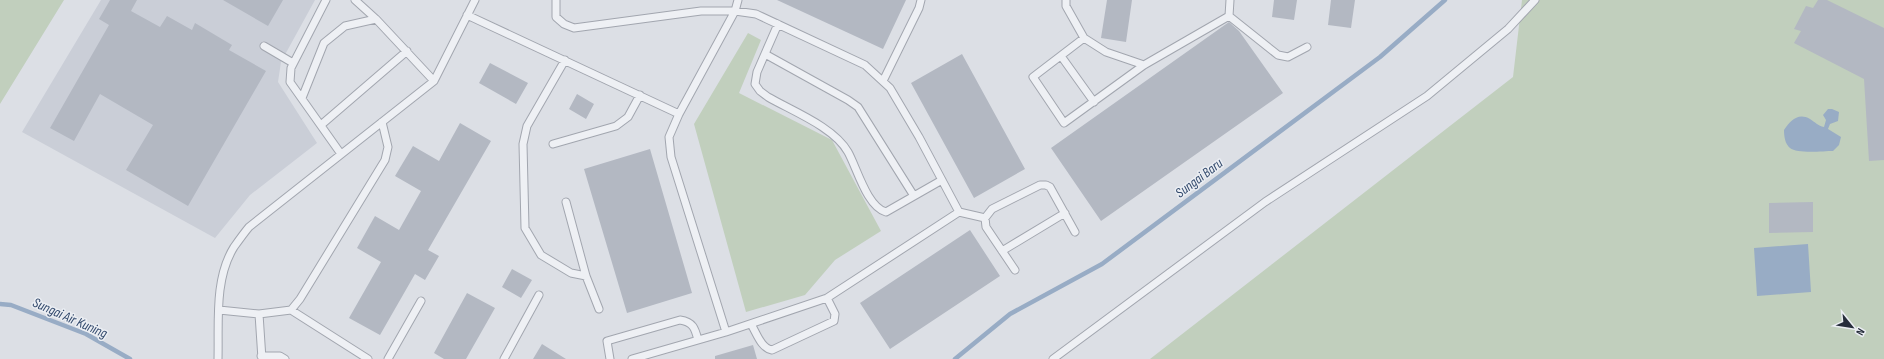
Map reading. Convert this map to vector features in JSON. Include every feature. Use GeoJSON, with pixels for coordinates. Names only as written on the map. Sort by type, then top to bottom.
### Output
{"type":"FeatureCollection","features":[{"type":"Feature","properties":{"kind":"lane"},"geometry":{"type":"LineString","coordinates":[[326,0],[293,63],[290,82],[341,154]]}},
{"type":"Feature","properties":{"kind":"lane"},"geometry":{"type":"LineString","coordinates":[[355,0],[376,19],[434,81]]}},
{"type":"Feature","properties":{"kind":"lane"},"geometry":{"type":"LineString","coordinates":[[218,359],[220,287],[224,270],[233,248],[249,227],[434,81],[475,0]]}},
{"type":"Feature","properties":{"kind":"lane"},"geometry":{"type":"LineString","coordinates":[[556,0],[556,17],[564,24],[574,28],[701,11],[735,11],[756,14],[866,65],[894,94],[959,212]]}},
{"type":"Feature","properties":{"kind":"lane"},"geometry":{"type":"LineString","coordinates":[[726,332],[671,157],[669,137],[679,114],[735,11],[738,0]]}},
{"type":"Feature","properties":{"kind":"lane"},"geometry":{"type":"LineString","coordinates":[[883,81],[919,8],[921,0]]}},
{"type":"Feature","properties":{"kind":"lane"},"geometry":{"type":"LineString","coordinates":[[1066,0],[1066,6],[1084,38],[1106,52],[1144,65]]}},
{"type":"Feature","properties":{"kind":"lane"},"geometry":{"type":"LineString","coordinates":[[1229,16],[1230,0]]}},
{"type":"Feature","properties":{"kind":"lane"},"geometry":{"type":"LineString","coordinates":[[1053,359],[1265,202],[1427,96],[1508,29],[1535,0]]}},
{"type":"Feature","properties":{"kind":"lane"},"geometry":{"type":"LineString","coordinates":[[467,15],[679,114]]}},
{"type":"Feature","properties":{"kind":"lane"},"geometry":{"type":"LineString","coordinates":[[1084,38],[1033,77],[1064,123],[1144,65],[1229,16]]}},
{"type":"Feature","properties":{"kind":"lane"},"geometry":{"type":"LineString","coordinates":[[1229,16],[1278,55],[1288,57],[1307,47]]}},
{"type":"Feature","properties":{"kind":"lane"},"geometry":{"type":"LineString","coordinates":[[302,98],[324,43],[345,26],[376,19]]}},
{"type":"Feature","properties":{"kind":"lane"},"geometry":{"type":"LineString","coordinates":[[778,24],[757,72],[755,84],[760,91],[828,131],[839,140],[848,151],[872,202],[880,210],[886,212],[942,180]]}},
{"type":"Feature","properties":{"kind":"lane"},"geometry":{"type":"LineString","coordinates":[[264,46],[293,63]]}},
{"type":"Feature","properties":{"kind":"lane"},"geometry":{"type":"LineString","coordinates":[[321,125],[407,51]]}},
{"type":"Feature","properties":{"kind":"lane"},"geometry":{"type":"LineString","coordinates":[[765,54],[858,107],[914,196]]}},
{"type":"Feature","properties":{"kind":"lane"},"geometry":{"type":"LineString","coordinates":[[1061,56],[1094,102]]}},
{"type":"Feature","properties":{"kind":"lane"},"geometry":{"type":"LineString","coordinates":[[565,60],[527,126],[523,144],[525,228],[541,256],[571,274],[586,276]]}},
{"type":"Feature","properties":{"kind":"lane"},"geometry":{"type":"LineString","coordinates":[[553,144],[616,126],[628,117],[640,95]]}},
{"type":"Feature","properties":{"kind":"lane"},"geometry":{"type":"LineString","coordinates":[[291,310],[300,299],[385,160],[388,147],[382,122]]}},
{"type":"Feature","properties":{"kind":"lane"},"geometry":{"type":"LineString","coordinates":[[1015,270],[986,227],[985,218],[992,209],[1040,185],[1046,185],[1050,187],[1076,232]]}},
{"type":"Feature","properties":{"kind":"lane"},"geometry":{"type":"LineString","coordinates":[[566,202],[586,276],[599,308]]}},
{"type":"Feature","properties":{"kind":"lane"},"geometry":{"type":"LineString","coordinates":[[632,359],[726,332],[827,298],[959,212],[985,218]]}},
{"type":"Feature","properties":{"kind":"lane"},"geometry":{"type":"LineString","coordinates":[[1002,251],[1065,214]]}},
{"type":"Feature","properties":{"kind":"lane"},"geometry":{"type":"LineString","coordinates":[[504,359],[539,295]]}},
{"type":"Feature","properties":{"kind":"lane"},"geometry":{"type":"LineString","coordinates":[[751,324],[763,345],[767,349],[772,350],[834,321],[835,314],[827,298]]}},
{"type":"Feature","properties":{"kind":"lane"},"geometry":{"type":"LineString","coordinates":[[388,359],[421,301]]}},
{"type":"Feature","properties":{"kind":"lane"},"geometry":{"type":"LineString","coordinates":[[219,310],[259,314],[291,310],[368,359]]}},
{"type":"Feature","properties":{"kind":"lane"},"geometry":{"type":"LineString","coordinates":[[259,314],[262,357],[280,356],[285,359]]}},
{"type":"Feature","properties":{"kind":"lane"},"geometry":{"type":"LineString","coordinates":[[610,359],[607,341],[680,320],[688,321],[695,327],[698,340]]}},
{"type":"Feature","properties":{"kind":"shaded area"},"geometry":{"type":"Polygon","coordinates":[[[101,0],[315,0],[281,62],[278,82],[317,143],[250,195],[215,238],[22,132],[101,0]]]}},
{"type":"Feature","properties":{"kind":"green space"},"geometry":{"type":"Polygon","coordinates":[[[0,0],[64,0],[0,104],[0,0]]]}},
{"type":"Feature","properties":{"kind":"green space"},"geometry":{"type":"Polygon","coordinates":[[[1522,0],[1884,0],[1884,359],[1150,359],[1513,77],[1522,0]]]}},
{"type":"Feature","properties":{"kind":"green space"},"geometry":{"type":"Polygon","coordinates":[[[748,33],[761,40],[739,93],[832,140],[881,231],[835,260],[805,295],[746,312],[694,124],[748,33]]]}},
{"type":"Feature","properties":{"kind":"water"},"geometry":{"type":"Polygon","coordinates":[[[1828,109],[1839,112],[1838,121],[1830,124],[1828,129],[1841,137],[1839,145],[1833,151],[1798,151],[1793,150],[1788,146],[1785,140],[1784,130],[1795,118],[1802,116],[1806,117],[1824,127],[1826,120],[1823,115],[1828,109]]]}},
{"type":"Feature","properties":{"kind":"water"},"geometry":{"type":"Polygon","coordinates":[[[1808,244],[1811,292],[1757,296],[1754,248],[1808,244]]]}},
{"type":"Feature","properties":{"kind":"building"},"geometry":{"type":"Polygon","coordinates":[[[110,0],[137,0],[131,11],[160,27],[167,16],[192,30],[195,23],[232,45],[229,50],[266,71],[188,206],[126,170],[153,125],[100,94],[74,141],[50,128],[109,25],[99,19],[110,0]]]}},
{"type":"Feature","properties":{"kind":"building"},"geometry":{"type":"Polygon","coordinates":[[[223,0],[283,0],[268,26],[223,0]]]}},
{"type":"Feature","properties":{"kind":"building"},"geometry":{"type":"Polygon","coordinates":[[[777,0],[906,0],[883,49],[777,0]]]}},
{"type":"Feature","properties":{"kind":"building"},"geometry":{"type":"Polygon","coordinates":[[[1107,0],[1132,0],[1126,42],[1101,38],[1107,0]]]}},
{"type":"Feature","properties":{"kind":"building"},"geometry":{"type":"Polygon","coordinates":[[[1274,0],[1297,0],[1294,20],[1272,17],[1274,0]]]}},
{"type":"Feature","properties":{"kind":"building"},"geometry":{"type":"Polygon","coordinates":[[[1331,0],[1355,0],[1351,28],[1328,25],[1331,0]]]}},
{"type":"Feature","properties":{"kind":"building"},"geometry":{"type":"Polygon","coordinates":[[[1818,0],[1827,0],[1884,28],[1884,160],[1869,161],[1864,79],[1794,43],[1801,31],[1794,29],[1806,6],[1813,8],[1818,0]]]}},
{"type":"Feature","properties":{"kind":"building"},"geometry":{"type":"Polygon","coordinates":[[[1229,22],[1239,31],[1283,93],[1101,221],[1051,148],[1229,22]]]}},
{"type":"Feature","properties":{"kind":"building"},"geometry":{"type":"Polygon","coordinates":[[[962,54],[1025,169],[974,198],[911,83],[962,54]]]}},
{"type":"Feature","properties":{"kind":"building"},"geometry":{"type":"Polygon","coordinates":[[[490,63],[528,83],[516,104],[479,83],[490,63]]]}},
{"type":"Feature","properties":{"kind":"building"},"geometry":{"type":"Polygon","coordinates":[[[577,94],[594,104],[586,119],[569,109],[577,94]]]}},
{"type":"Feature","properties":{"kind":"building"},"geometry":{"type":"Polygon","coordinates":[[[460,123],[491,141],[428,250],[439,256],[425,280],[415,274],[380,335],[349,318],[381,262],[357,248],[375,216],[399,230],[421,191],[395,176],[413,146],[439,161],[460,123]]]}},
{"type":"Feature","properties":{"kind":"building"},"geometry":{"type":"Polygon","coordinates":[[[650,149],[692,293],[627,313],[584,169],[650,149]]]}},
{"type":"Feature","properties":{"kind":"building"},"geometry":{"type":"Polygon","coordinates":[[[1813,202],[1813,232],[1769,233],[1769,203],[1813,202]]]}},
{"type":"Feature","properties":{"kind":"building"},"geometry":{"type":"Polygon","coordinates":[[[970,230],[1000,276],[890,349],[860,303],[970,230]]]}},
{"type":"Feature","properties":{"kind":"building"},"geometry":{"type":"Polygon","coordinates":[[[512,269],[532,280],[521,298],[502,287],[512,269]]]}},
{"type":"Feature","properties":{"kind":"building"},"geometry":{"type":"Polygon","coordinates":[[[467,293],[495,308],[466,359],[444,359],[434,353],[467,293]]]}},
{"type":"Feature","properties":{"kind":"building"},"geometry":{"type":"Polygon","coordinates":[[[542,344],[566,359],[533,359],[542,344]]]}},
{"type":"Feature","properties":{"kind":"building"},"geometry":{"type":"Polygon","coordinates":[[[753,345],[757,359],[715,359],[715,356],[753,345]]]}},
{"type":"Feature","properties":{"kind":"waterway","name":"Sungai Baru"},"geometry":{"type":"LineString","coordinates":[[955,359],[1010,314],[1102,264],[1380,57],[1445,0]]}},
{"type":"Feature","properties":{"kind":"waterway","name":"Sungai Air Kuning"},"geometry":{"type":"LineString","coordinates":[[0,304],[11,305],[86,334],[130,359]]}}]}
